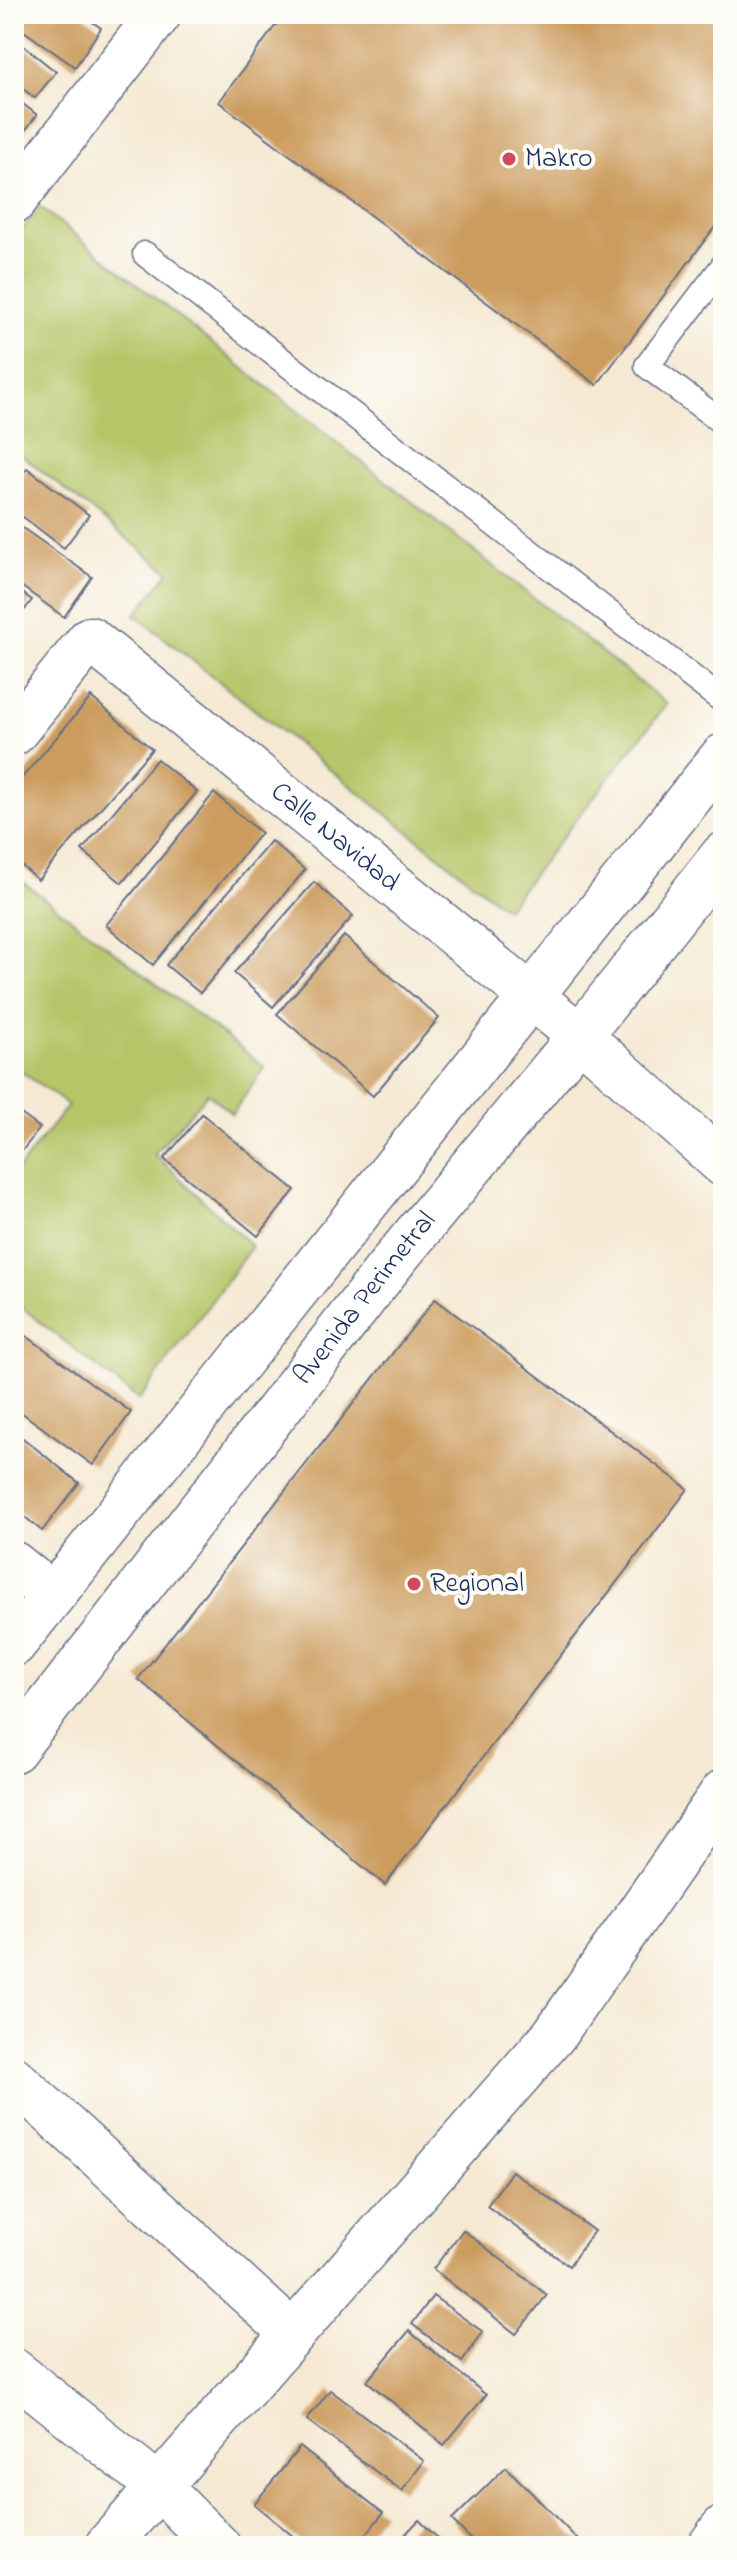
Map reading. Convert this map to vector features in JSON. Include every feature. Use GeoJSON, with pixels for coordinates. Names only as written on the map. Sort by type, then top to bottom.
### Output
{"type":"FeatureCollection","features":[{"type":"Feature","properties":{"kind":"street"},"geometry":{"type":"LineString","coordinates":[[14,201],[146,19]]}},
{"type":"Feature","properties":{"kind":"street","name":"Calle Navidad"},"geometry":{"type":"LineString","coordinates":[[14,733],[90,639],[580,1036],[723,1164]]}},
{"type":"Feature","properties":{"kind":"street","name":"Avenida Perimetral"},"geometry":{"type":"LineString","coordinates":[[14,1644],[723,756]]}},
{"type":"Feature","properties":{"kind":"street","name":"Avenida Perimetral"},"geometry":{"type":"LineString","coordinates":[[14,1750],[395,1259],[580,1036],[723,855]]}},
{"type":"Feature","properties":{"kind":"street"},"geometry":{"type":"LineString","coordinates":[[14,1564],[52,1595]]}},
{"type":"Feature","properties":{"kind":"street"},"geometry":{"type":"LineString","coordinates":[[107,2546],[554,2035],[723,1792]]}},
{"type":"Feature","properties":{"kind":"street"},"geometry":{"type":"LineString","coordinates":[[14,2079],[293,2334]]}},
{"type":"Feature","properties":{"kind":"street"},"geometry":{"type":"LineString","coordinates":[[14,2371],[159,2487],[218,2546]]}},
{"type":"Feature","properties":{"kind":"street"},"geometry":{"type":"LineString","coordinates":[[710,2546],[723,2528]]}},
{"type":"Feature","properties":{"kind":"lane"},"geometry":{"type":"LineString","coordinates":[[145,254],[723,701]]}},
{"type":"Feature","properties":{"kind":"lane"},"geometry":{"type":"LineString","coordinates":[[723,266],[647,366],[723,423]]}},
{"type":"Feature","properties":{"kind":"green space"},"geometry":{"type":"Polygon","coordinates":[[[40,207],[667,704],[506,909],[135,615],[169,572],[14,449],[14,240],[40,207]]]}},
{"type":"Feature","properties":{"kind":"green space"},"geometry":{"type":"Polygon","coordinates":[[[14,875],[265,1067],[232,1114],[208,1093],[154,1154],[252,1246],[139,1400],[20,1306],[14,1308],[14,1175],[68,1105],[14,1066],[14,875]]]}},
{"type":"Feature","properties":{"kind":"building"},"geometry":{"type":"Polygon","coordinates":[[[14,14],[81,14],[101,28],[75,67],[14,24],[14,14]]]}},
{"type":"Feature","properties":{"kind":"building","name":"Makro"},"geometry":{"type":"Polygon","coordinates":[[[284,14],[723,14],[723,216],[597,385],[219,102],[284,14]]]}},
{"type":"Feature","properties":{"kind":"building"},"geometry":{"type":"Polygon","coordinates":[[[14,38],[56,72],[35,98],[14,82],[14,38]]]}},
{"type":"Feature","properties":{"kind":"building"},"geometry":{"type":"Polygon","coordinates":[[[14,97],[37,115],[14,145],[14,97]]]}},
{"type":"Feature","properties":{"kind":"building"},"geometry":{"type":"Polygon","coordinates":[[[27,468],[89,515],[64,548],[14,510],[14,485],[27,468]]]}},
{"type":"Feature","properties":{"kind":"building"},"geometry":{"type":"Polygon","coordinates":[[[14,522],[92,577],[64,617],[14,581],[14,522]]]}},
{"type":"Feature","properties":{"kind":"building"},"geometry":{"type":"Polygon","coordinates":[[[14,587],[32,600],[14,624],[14,587]]]}},
{"type":"Feature","properties":{"kind":"building"},"geometry":{"type":"Polygon","coordinates":[[[91,697],[152,749],[38,880],[14,859],[14,787],[91,697]]]}},
{"type":"Feature","properties":{"kind":"building"},"geometry":{"type":"Polygon","coordinates":[[[157,759],[197,792],[122,883],[82,850],[157,759]]]}},
{"type":"Feature","properties":{"kind":"building"},"geometry":{"type":"Polygon","coordinates":[[[214,793],[261,833],[153,965],[106,925],[214,793]]]}},
{"type":"Feature","properties":{"kind":"building"},"geometry":{"type":"Polygon","coordinates":[[[271,841],[305,870],[200,993],[166,965],[271,841]]]}},
{"type":"Feature","properties":{"kind":"building"},"geometry":{"type":"Polygon","coordinates":[[[314,882],[353,916],[273,1007],[234,973],[314,882]]]}},
{"type":"Feature","properties":{"kind":"building"},"geometry":{"type":"Polygon","coordinates":[[[344,936],[439,1018],[373,1096],[277,1014],[344,936]]]}},
{"type":"Feature","properties":{"kind":"building"},"geometry":{"type":"Polygon","coordinates":[[[14,1109],[40,1128],[14,1161],[14,1109]]]}},
{"type":"Feature","properties":{"kind":"building"},"geometry":{"type":"Polygon","coordinates":[[[202,1114],[295,1190],[258,1236],[164,1159],[202,1114]]]}},
{"type":"Feature","properties":{"kind":"building","name":"Regional"},"geometry":{"type":"Polygon","coordinates":[[[435,1299],[688,1489],[385,1885],[138,1679],[435,1299]]]}},
{"type":"Feature","properties":{"kind":"building"},"geometry":{"type":"Polygon","coordinates":[[[14,1327],[131,1412],[93,1465],[14,1407],[14,1327]]]}},
{"type":"Feature","properties":{"kind":"building"},"geometry":{"type":"Polygon","coordinates":[[[14,1431],[79,1483],[42,1531],[14,1508],[14,1431]]]}},
{"type":"Feature","properties":{"kind":"building"},"geometry":{"type":"Polygon","coordinates":[[[512,2171],[594,2231],[569,2266],[487,2206],[512,2171]]]}},
{"type":"Feature","properties":{"kind":"building"},"geometry":{"type":"Polygon","coordinates":[[[463,2230],[547,2295],[516,2334],[433,2269],[463,2230]]]}},
{"type":"Feature","properties":{"kind":"building"},"geometry":{"type":"Polygon","coordinates":[[[433,2296],[483,2332],[462,2362],[412,2324],[433,2296]]]}},
{"type":"Feature","properties":{"kind":"building"},"geometry":{"type":"Polygon","coordinates":[[[409,2331],[486,2395],[444,2445],[367,2381],[409,2331]]]}},
{"type":"Feature","properties":{"kind":"building"},"geometry":{"type":"Polygon","coordinates":[[[330,2390],[424,2461],[402,2491],[307,2420],[330,2390]]]}},
{"type":"Feature","properties":{"kind":"building"},"geometry":{"type":"Polygon","coordinates":[[[300,2447],[383,2513],[357,2546],[305,2546],[254,2504],[300,2447]]]}},
{"type":"Feature","properties":{"kind":"building"},"geometry":{"type":"Polygon","coordinates":[[[506,2467],[584,2546],[477,2546],[452,2520],[506,2467]]]}},
{"type":"Feature","properties":{"kind":"building"},"geometry":{"type":"Polygon","coordinates":[[[419,2520],[446,2546],[394,2546],[419,2520]]]}},
{"type":"Feature","properties":{"kind":"place","name":"Makro"},"geometry":{"type":"Point","coordinates":[509,159]}},
{"type":"Feature","properties":{"kind":"place","name":"Regional"},"geometry":{"type":"Point","coordinates":[414,1584]}}]}
